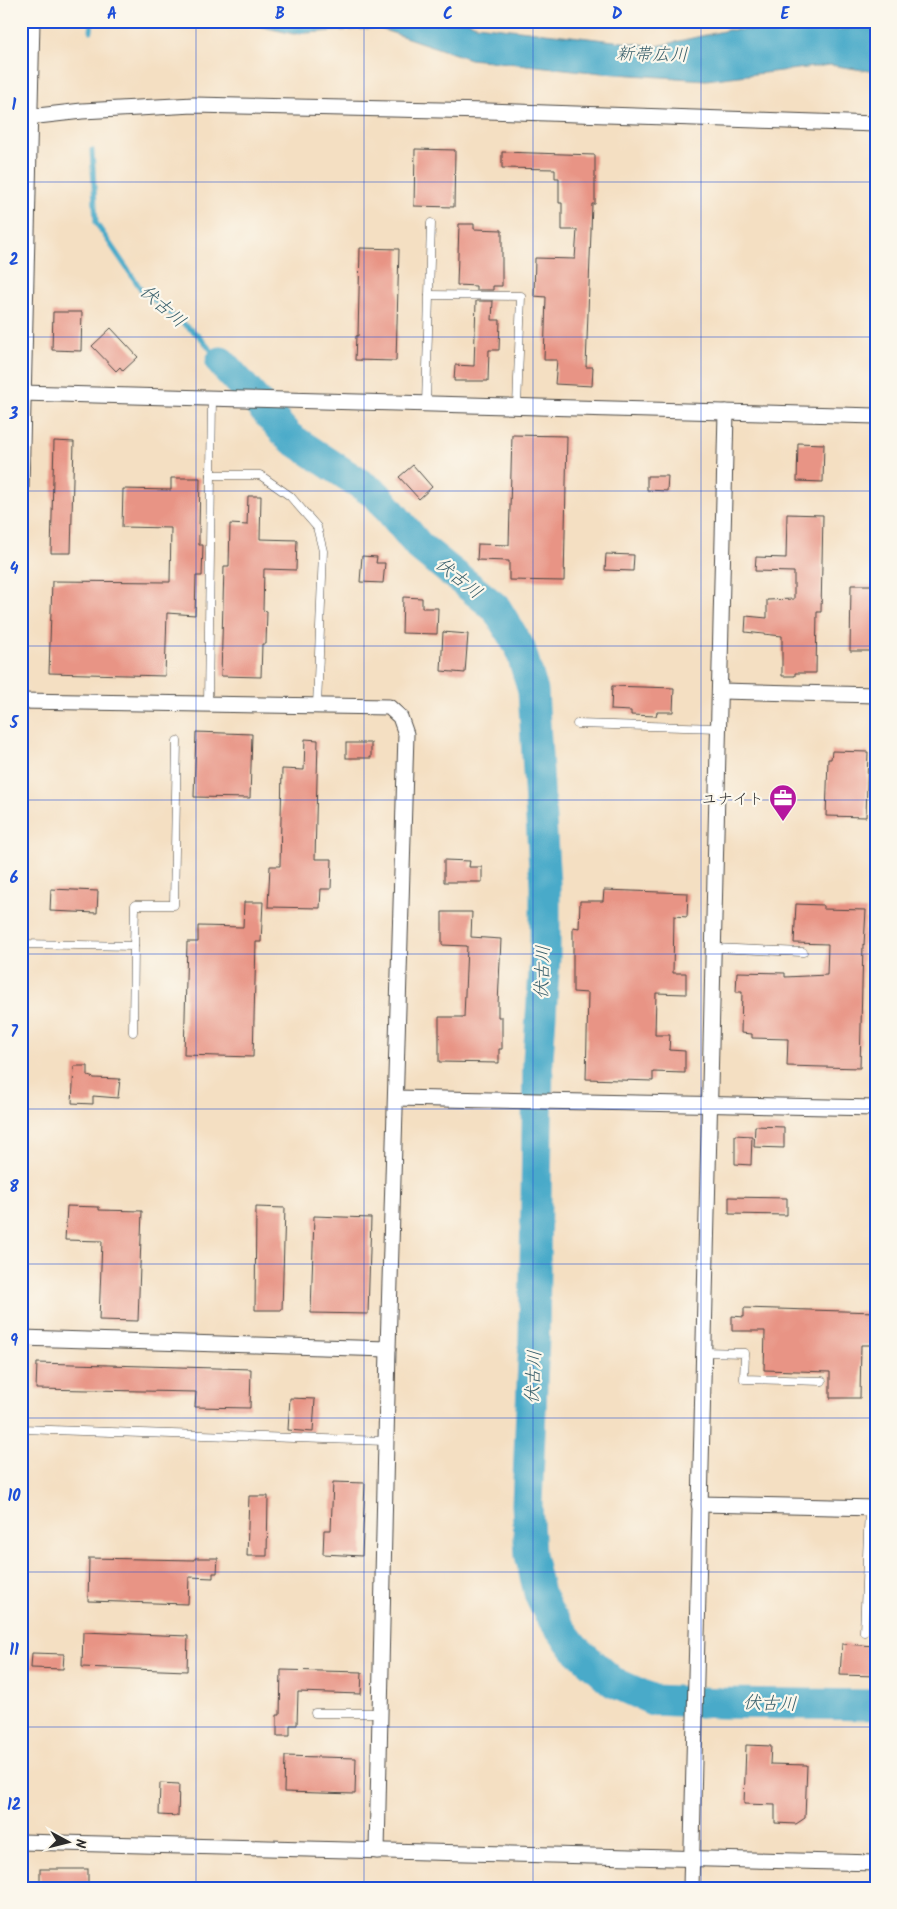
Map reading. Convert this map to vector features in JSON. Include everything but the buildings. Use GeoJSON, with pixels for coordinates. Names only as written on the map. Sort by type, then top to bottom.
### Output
{"type":"FeatureCollection","features":[{"type":"Feature","properties":{"kind":"street"},"geometry":{"type":"LineString","coordinates":[[21,488],[32,21]]}},
{"type":"Feature","properties":{"kind":"street"},"geometry":{"type":"LineString","coordinates":[[29,117],[82,111],[194,105],[488,111],[876,124]]}},
{"type":"Feature","properties":{"kind":"street"},"geometry":{"type":"LineString","coordinates":[[22,394],[876,416]]}},
{"type":"Feature","properties":{"kind":"street"},"geometry":{"type":"LineString","coordinates":[[691,1888],[726,412]]}},
{"type":"Feature","properties":{"kind":"street"},"geometry":{"type":"LineString","coordinates":[[720,691],[876,695]]}},
{"type":"Feature","properties":{"kind":"street"},"geometry":{"type":"LineString","coordinates":[[21,701],[389,707],[400,717],[406,734],[388,1349],[377,1851]]}},
{"type":"Feature","properties":{"kind":"street"},"geometry":{"type":"LineString","coordinates":[[396,1098],[876,1108]]}},
{"type":"Feature","properties":{"kind":"street"},"geometry":{"type":"LineString","coordinates":[[21,1338],[388,1349]]}},
{"type":"Feature","properties":{"kind":"street"},"geometry":{"type":"LineString","coordinates":[[699,1504],[872,1508]]}},
{"type":"Feature","properties":{"kind":"street"},"geometry":{"type":"LineString","coordinates":[[21,1842],[876,1863]]}},
{"type":"Feature","properties":{"kind":"lane"},"geometry":{"type":"LineString","coordinates":[[426,404],[431,223]]}},
{"type":"Feature","properties":{"kind":"lane"},"geometry":{"type":"LineString","coordinates":[[429,295],[521,296],[517,407]]}},
{"type":"Feature","properties":{"kind":"lane"},"geometry":{"type":"LineString","coordinates":[[208,704],[211,475],[216,398]]}},
{"type":"Feature","properties":{"kind":"lane"},"geometry":{"type":"LineString","coordinates":[[211,475],[260,475],[290,496],[317,527],[323,551],[316,706]]}},
{"type":"Feature","properties":{"kind":"lane"},"geometry":{"type":"LineString","coordinates":[[577,724],[720,728]]}},
{"type":"Feature","properties":{"kind":"lane"},"geometry":{"type":"LineString","coordinates":[[133,1032],[135,904],[174,905],[177,741]]}},
{"type":"Feature","properties":{"kind":"lane"},"geometry":{"type":"LineString","coordinates":[[21,944],[134,946]]}},
{"type":"Feature","properties":{"kind":"lane"},"geometry":{"type":"LineString","coordinates":[[713,948],[803,952]]}},
{"type":"Feature","properties":{"kind":"lane"},"geometry":{"type":"LineString","coordinates":[[703,1352],[745,1353],[744,1379],[822,1381]]}},
{"type":"Feature","properties":{"kind":"lane"},"geometry":{"type":"LineString","coordinates":[[21,1429],[386,1442]]}},
{"type":"Feature","properties":{"kind":"lane"},"geometry":{"type":"LineString","coordinates":[[864,1632],[872,1508]]}},
{"type":"Feature","properties":{"kind":"lane"},"geometry":{"type":"LineString","coordinates":[[315,1713],[380,1713]]}},
{"type":"Feature","properties":{"kind":"water","name":"新帯広川"},"geometry":{"type":"Polygon","coordinates":[[[237,21],[466,21],[476,25],[657,46],[728,30],[829,30],[876,27],[876,72],[830,65],[706,80],[602,73],[470,59],[378,28],[293,34],[237,21]]]}},
{"type":"Feature","properties":{"kind":"waterway","name":"伏古川"},"geometry":{"type":"LineString","coordinates":[[91,31],[92,21]]}},
{"type":"Feature","properties":{"kind":"waterway","name":"伏古川"},"geometry":{"type":"LineString","coordinates":[[92,150],[96,223],[143,292],[198,335],[221,362]]}},
{"type":"Feature","properties":{"kind":"waterway","name":"伏古川"},"geometry":{"type":"LineString","coordinates":[[221,362],[289,437],[377,495],[419,546],[496,608],[520,648],[533,691],[545,884],[545,957],[538,1059],[534,1337],[527,1504],[530,1555],[539,1593],[549,1614],[574,1647],[613,1682],[653,1700],[876,1705]]}},
{"type":"Feature","properties":{"kind":"place","name":"ユナイト"},"geometry":{"type":"Point","coordinates":[783,822]}}]}
